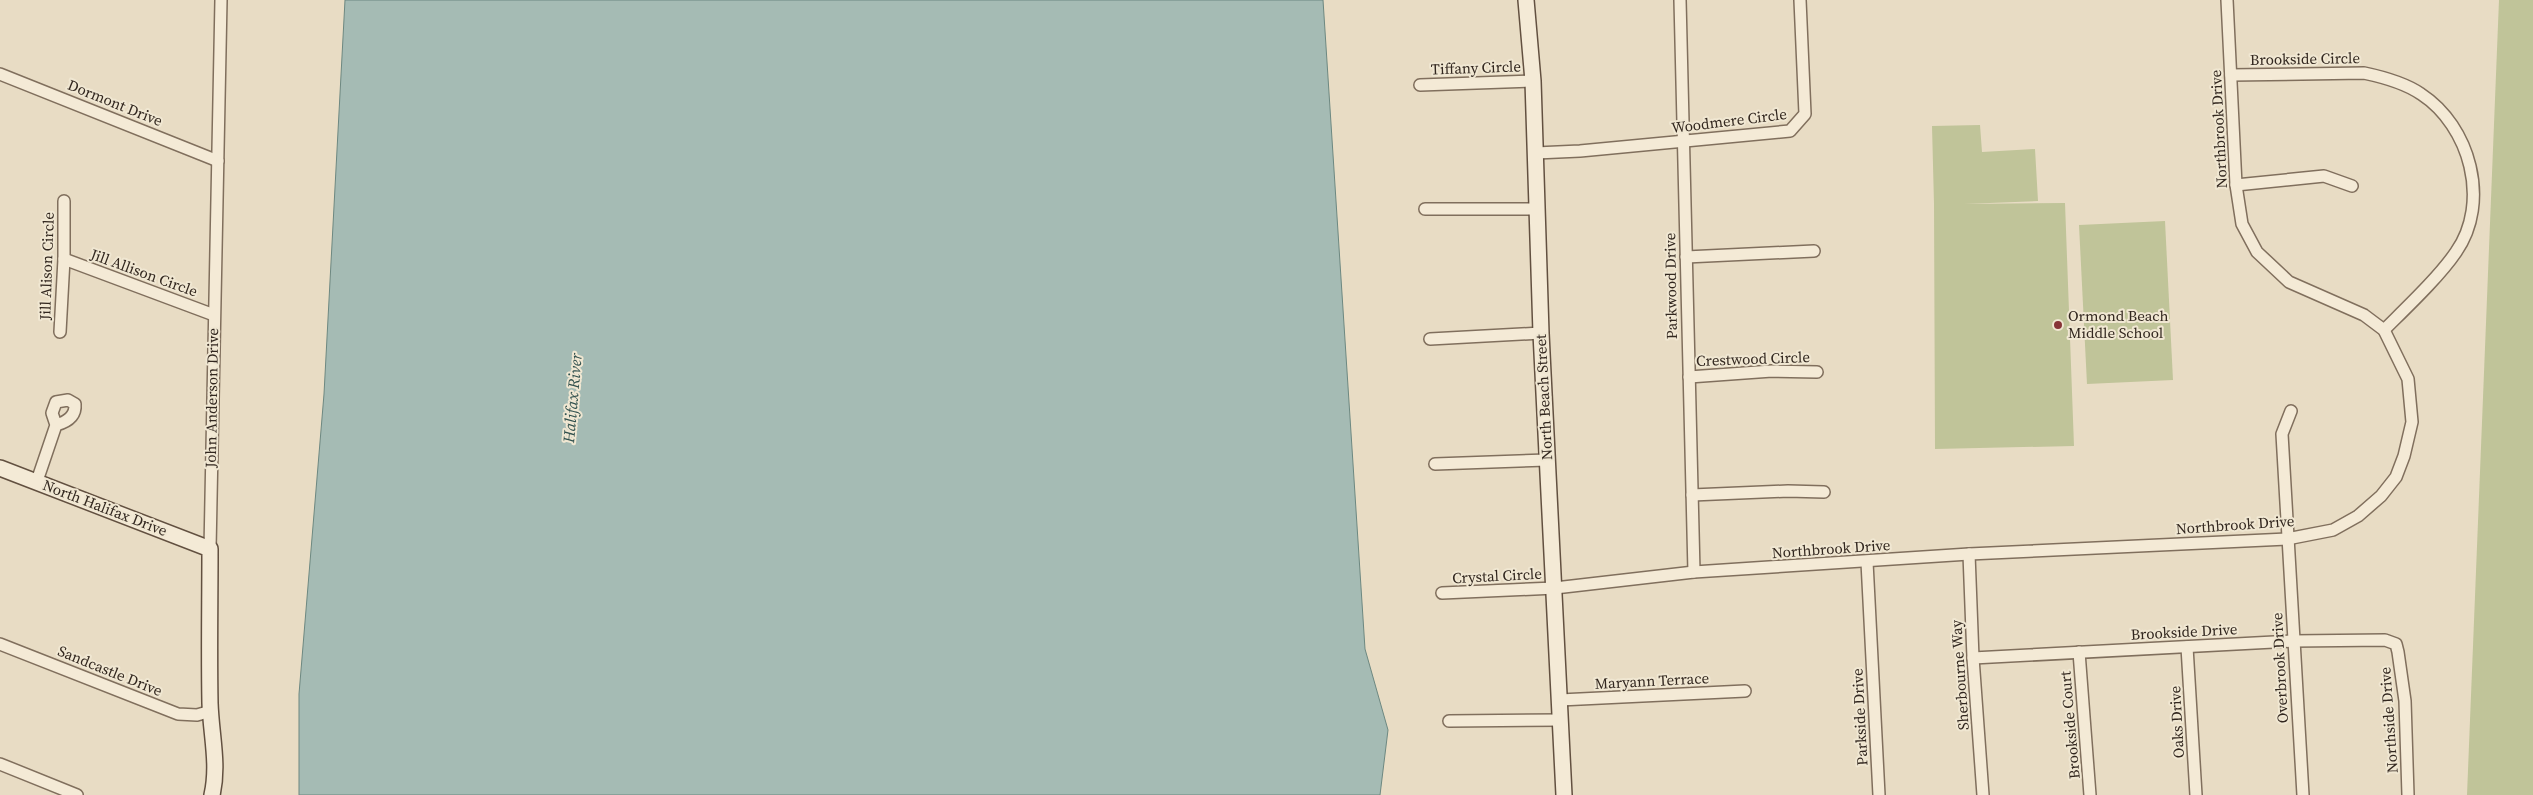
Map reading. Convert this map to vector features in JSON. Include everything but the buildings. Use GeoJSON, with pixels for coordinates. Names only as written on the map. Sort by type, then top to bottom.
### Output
{"type":"FeatureCollection","features":[{"type":"Feature","properties":{"kind":"street","name":"John Anderson Drive"},"geometry":{"type":"LineString","coordinates":[[212,795],[216,779],[216,761],[211,710],[210,549],[222,0]]}},
{"type":"Feature","properties":{"kind":"street","name":"North Beach Street"},"geometry":{"type":"LineString","coordinates":[[1526,0],[1533,81],[1541,334],[1564,795]]}},
{"type":"Feature","properties":{"kind":"street","name":"Parkwood Drive"},"geometry":{"type":"LineString","coordinates":[[1680,0],[1694,572]]}},
{"type":"Feature","properties":{"kind":"street","name":"Woodmere Circle"},"geometry":{"type":"LineString","coordinates":[[1536,153],[1683,142],[1790,131],[1794,129],[1805,114],[1800,0]]}},
{"type":"Feature","properties":{"kind":"street","name":"Northbrook Drive"},"geometry":{"type":"LineString","coordinates":[[1555,588],[1694,572],[1969,554],[2288,539],[2333,530],[2358,516],[2381,496],[2396,477],[2404,456],[2412,422],[2408,379],[2384,330],[2364,315],[2290,282],[2273,269],[2257,252],[2242,224],[2236,185],[2227,0]]}},
{"type":"Feature","properties":{"kind":"street","name":"Brookside Circle"},"geometry":{"type":"LineString","coordinates":[[2231,75],[2364,73],[2383,77],[2420,94],[2442,112],[2456,130],[2466,152],[2472,179],[2472,210],[2465,234],[2457,252],[2384,330]]}},
{"type":"Feature","properties":{"kind":"street","name":"Dormont Drive"},"geometry":{"type":"LineString","coordinates":[[0,74],[218,161]]}},
{"type":"Feature","properties":{"kind":"street","name":"Tiffany Circle"},"geometry":{"type":"LineString","coordinates":[[1420,84],[1533,81]]}},
{"type":"Feature","properties":{"kind":"street"},"geometry":{"type":"LineString","coordinates":[[2236,185],[2324,176],[2352,186]]}},
{"type":"Feature","properties":{"kind":"street","name":"Jill Alison Circle"},"geometry":{"type":"LineString","coordinates":[[60,332],[64,259],[64,201]]}},
{"type":"Feature","properties":{"kind":"street"},"geometry":{"type":"LineString","coordinates":[[1425,209],[1537,209]]}},
{"type":"Feature","properties":{"kind":"street"},"geometry":{"type":"LineString","coordinates":[[1686,257],[1814,250]]}},
{"type":"Feature","properties":{"kind":"street","name":"Jill Allison Circle"},"geometry":{"type":"LineString","coordinates":[[64,259],[214,315]]}},
{"type":"Feature","properties":{"kind":"street"},"geometry":{"type":"LineString","coordinates":[[1430,338],[1541,334]]}},
{"type":"Feature","properties":{"kind":"street","name":"Crestwood Circle"},"geometry":{"type":"LineString","coordinates":[[1689,377],[1772,372],[1818,372]]}},
{"type":"Feature","properties":{"kind":"street","name":"Overbrook Drive"},"geometry":{"type":"LineString","coordinates":[[2291,411],[2282,434],[2303,795]]}},
{"type":"Feature","properties":{"kind":"street"},"geometry":{"type":"LineString","coordinates":[[37,481],[56,425]]}},
{"type":"Feature","properties":{"kind":"street"},"geometry":{"type":"LineString","coordinates":[[1435,464],[1548,460]]}},
{"type":"Feature","properties":{"kind":"street","name":"North Halifax Drive"},"geometry":{"type":"LineString","coordinates":[[0,468],[210,549]]}},
{"type":"Feature","properties":{"kind":"street"},"geometry":{"type":"LineString","coordinates":[[1692,495],[1788,491],[1824,492]]}},
{"type":"Feature","properties":{"kind":"street","name":"Sherbourne Way"},"geometry":{"type":"LineString","coordinates":[[1969,554],[1973,658],[1983,795]]}},
{"type":"Feature","properties":{"kind":"street","name":"Parkside Drive"},"geometry":{"type":"LineString","coordinates":[[1868,562],[1879,795]]}},
{"type":"Feature","properties":{"kind":"street","name":"Crystal Circle"},"geometry":{"type":"LineString","coordinates":[[1442,593],[1555,588]]}},
{"type":"Feature","properties":{"kind":"street","name":"Brookside Drive"},"geometry":{"type":"LineString","coordinates":[[1973,658],[2294,641],[2385,640],[2396,644]]}},
{"type":"Feature","properties":{"kind":"street","name":"Sandcastle Drive"},"geometry":{"type":"LineString","coordinates":[[0,644],[178,714],[197,715],[211,710]]}},
{"type":"Feature","properties":{"kind":"street","name":"Northside Drive"},"geometry":{"type":"LineString","coordinates":[[2396,644],[2404,701],[2408,795]]}},
{"type":"Feature","properties":{"kind":"street","name":"Oaks Drive"},"geometry":{"type":"LineString","coordinates":[[2187,647],[2196,795]]}},
{"type":"Feature","properties":{"kind":"street","name":"Brookside Court"},"geometry":{"type":"LineString","coordinates":[[2079,652],[2090,795]]}},
{"type":"Feature","properties":{"kind":"street","name":"Maryann Terrace"},"geometry":{"type":"LineString","coordinates":[[1560,700],[1745,691]]}},
{"type":"Feature","properties":{"kind":"street"},"geometry":{"type":"LineString","coordinates":[[1449,721],[1561,720]]}},
{"type":"Feature","properties":{"kind":"street"},"geometry":{"type":"LineString","coordinates":[[0,764],[77,795]]}},
{"type":"Feature","properties":{"kind":"green space"},"geometry":{"type":"Polygon","coordinates":[[[2499,0],[2533,0],[2533,795],[2467,795],[2499,0]]]}},
{"type":"Feature","properties":{"kind":"green space"},"geometry":{"type":"Polygon","coordinates":[[[1980,125],[1982,152],[2035,149],[2038,201],[1964,204],[2065,203],[2074,446],[1935,449],[1932,126],[1980,125]]]}},
{"type":"Feature","properties":{"kind":"green space"},"geometry":{"type":"Polygon","coordinates":[[[2165,221],[2173,380],[2087,384],[2079,225],[2165,221]]]}},
{"type":"Feature","properties":{"kind":"water","name":"Halifax River"},"geometry":{"type":"Polygon","coordinates":[[[345,0],[1323,0],[1365,649],[1388,730],[1380,795],[299,795],[299,694],[324,394],[345,0]]]}},
{"type":"Feature","properties":{"kind":"place","name":"Ormond Beach Middle School"},"geometry":{"type":"Point","coordinates":[2058,325]}}]}
